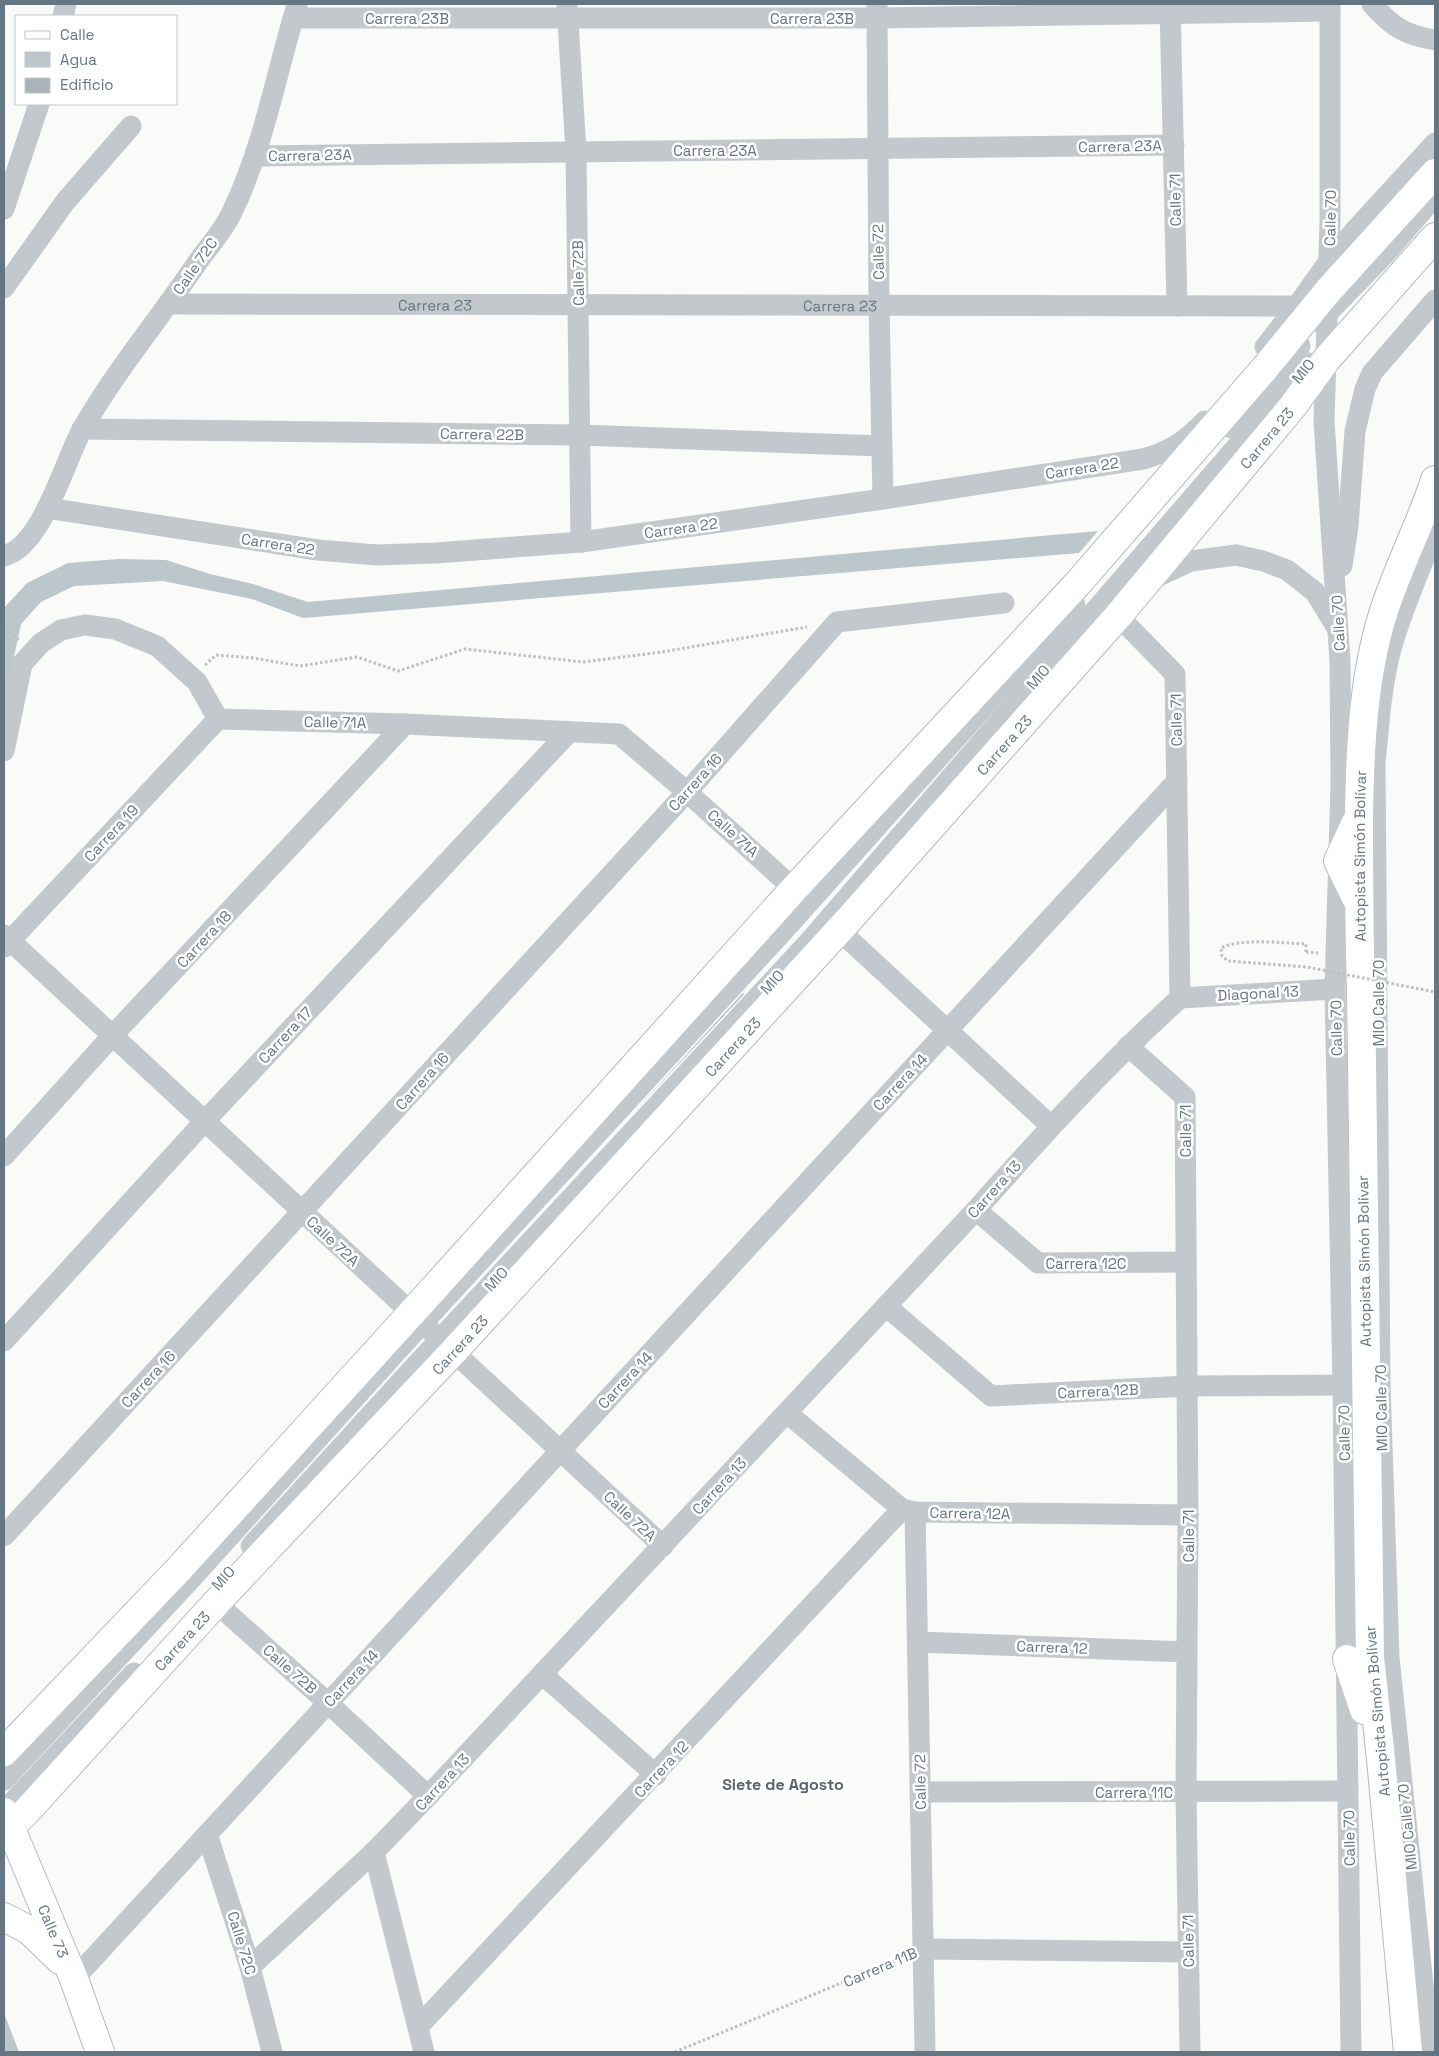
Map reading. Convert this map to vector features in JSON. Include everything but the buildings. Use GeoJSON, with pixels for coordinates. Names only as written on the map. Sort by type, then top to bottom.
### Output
{"type":"FeatureCollection","features":[{"type":"Feature","properties":{"kind":"main road"},"geometry":{"type":"LineString","coordinates":[[4,1752],[417,1319],[802,896],[1079,582],[1265,368],[1317,304],[1435,173]]}},
{"type":"Feature","properties":{"kind":"main road","name":"Carrera 23"},"geometry":{"type":"LineString","coordinates":[[5,1818],[216,1604],[446,1346],[1118,616],[1293,406],[1326,351],[1435,237]]}},
{"type":"Feature","properties":{"kind":"main road","name":"Autopista Simón Bolívar"},"geometry":{"type":"LineString","coordinates":[[1408,2052],[1370,1658],[1361,991],[1358,902],[1359,764],[1363,717],[1382,650],[1383,613],[1435,480]]}},
{"type":"Feature","properties":{"kind":"main road"},"geometry":{"type":"LineString","coordinates":[[1358,902],[1338,861],[1359,816]]}},
{"type":"Feature","properties":{"kind":"main road"},"geometry":{"type":"LineString","coordinates":[[1347,1659],[1381,1759]]}},
{"type":"Feature","properties":{"kind":"main road","name":"Calle 73"},"geometry":{"type":"LineString","coordinates":[[5,1818],[100,2052]]}},
{"type":"Feature","properties":{"kind":"main road"},"geometry":{"type":"LineString","coordinates":[[4,1918],[29,1930],[66,1967]]}},
{"type":"Feature","properties":{"kind":"street"},"geometry":{"type":"LineString","coordinates":[[1372,4],[1385,19],[1408,34],[1435,40]]}},
{"type":"Feature","properties":{"kind":"street","name":"Calle 71"},"geometry":{"type":"LineString","coordinates":[[1170,8],[1177,306]]}},
{"type":"Feature","properties":{"kind":"street","name":"Carrera 23B"},"geometry":{"type":"LineString","coordinates":[[296,11],[877,11],[1330,8]]}},
{"type":"Feature","properties":{"kind":"street","name":"Calle 70"},"geometry":{"type":"LineString","coordinates":[[1330,8],[1329,261],[1317,304],[1326,351],[1324,422],[1339,632],[1341,782],[1335,989],[1343,1385],[1351,2052]]}},
{"type":"Feature","properties":{"kind":"street","name":"Calle 72C"},"geometry":{"type":"LineString","coordinates":[[47,508],[82,429],[124,366],[233,212],[256,156],[296,11]]}},
{"type":"Feature","properties":{"kind":"street","name":"Calle 72B"},"geometry":{"type":"LineString","coordinates":[[567,11],[576,150],[581,542]]}},
{"type":"Feature","properties":{"kind":"street","name":"Calle 72"},"geometry":{"type":"LineString","coordinates":[[877,11],[878,305],[883,499]]}},
{"type":"Feature","properties":{"kind":"street"},"geometry":{"type":"LineString","coordinates":[[4,209],[39,105]]}},
{"type":"Feature","properties":{"kind":"street"},"geometry":{"type":"LineString","coordinates":[[4,288],[65,202],[130,126]]}},
{"type":"Feature","properties":{"kind":"street"},"geometry":{"type":"LineString","coordinates":[[1317,304],[1329,261],[1435,143]]}},
{"type":"Feature","properties":{"kind":"street","name":"Carrera 23A"},"geometry":{"type":"LineString","coordinates":[[256,156],[576,150],[877,149],[1174,145]]}},
{"type":"Feature","properties":{"kind":"street"},"geometry":{"type":"LineString","coordinates":[[1317,304],[1385,254],[1435,196]]}},
{"type":"Feature","properties":{"kind":"street","name":"MIO"},"geometry":{"type":"LineString","coordinates":[[833,926],[1288,389],[1326,351],[1435,221]]}},
{"type":"Feature","properties":{"kind":"street"},"geometry":{"type":"LineString","coordinates":[[1337,597],[1348,526],[1355,431],[1365,390],[1372,373],[1435,300]]}},
{"type":"Feature","properties":{"kind":"street","name":"Carrera 23"},"geometry":{"type":"LineString","coordinates":[[169,304],[1177,306],[1317,304]]}},
{"type":"Feature","properties":{"kind":"street","name":"Carrera 22"},"geometry":{"type":"LineString","coordinates":[[47,508],[318,550],[377,555],[581,542],[883,499],[1143,459],[1162,454],[1182,442],[1203,422],[1255,361],[1317,304]]}},
{"type":"Feature","properties":{"kind":"street","name":"Carrera 22B"},"geometry":{"type":"LineString","coordinates":[[82,429],[580,435],[881,446]]}},
{"type":"Feature","properties":{"kind":"street"},"geometry":{"type":"LineString","coordinates":[[4,556],[19,549],[27,541],[47,508]]}},
{"type":"Feature","properties":{"kind":"street","name":"MIO Calle 70"},"geometry":{"type":"LineString","coordinates":[[1430,2052],[1389,1657],[1380,1394],[1375,763],[1382,650],[1400,619],[1435,532]]}},
{"type":"Feature","properties":{"kind":"street"},"geometry":{"type":"LineString","coordinates":[[1148,581],[1191,561],[1236,555],[1263,560],[1287,570],[1315,592],[1339,632]]}},
{"type":"Feature","properties":{"kind":"street"},"geometry":{"type":"LineString","coordinates":[[837,622],[1004,603]]}},
{"type":"Feature","properties":{"kind":"street","name":"Calle 71"},"geometry":{"type":"LineString","coordinates":[[1118,616],[1175,674],[1180,998]]}},
{"type":"Feature","properties":{"kind":"street","name":"Carrera 16"},"geometry":{"type":"LineString","coordinates":[[4,1536],[687,792],[837,622]]}},
{"type":"Feature","properties":{"kind":"street"},"geometry":{"type":"LineString","coordinates":[[4,751],[22,664],[40,643],[61,630],[85,625],[115,629],[157,646],[196,682],[218,719]]}},
{"type":"Feature","properties":{"kind":"street","name":"Calle 71A"},"geometry":{"type":"LineString","coordinates":[[218,719],[405,724],[619,734],[687,792],[802,896],[1051,1126]]}},
{"type":"Feature","properties":{"kind":"street","name":"Carrera 19"},"geometry":{"type":"LineString","coordinates":[[6,941],[218,719]]}},
{"type":"Feature","properties":{"kind":"street","name":"Carrera 18"},"geometry":{"type":"LineString","coordinates":[[4,1156],[112,1036],[405,724]]}},
{"type":"Feature","properties":{"kind":"street","name":"Carrera 17"},"geometry":{"type":"LineString","coordinates":[[4,1340],[204,1122],[569,732]]}},
{"type":"Feature","properties":{"kind":"street","name":"Carrera 14"},"geometry":{"type":"LineString","coordinates":[[66,1967],[207,1834],[1177,781]]}},
{"type":"Feature","properties":{"kind":"street","name":"Calle 72A"},"geometry":{"type":"LineString","coordinates":[[6,941],[112,1036],[663,1546]]}},
{"type":"Feature","properties":{"kind":"street","name":"Diagonal 13"},"geometry":{"type":"LineString","coordinates":[[1180,998],[1335,989]]}},
{"type":"Feature","properties":{"kind":"street","name":"Carrera 13"},"geometry":{"type":"LineString","coordinates":[[250,1967],[374,1852],[428,1796],[976,1210],[1051,1126],[1128,1046],[1180,998]]}},
{"type":"Feature","properties":{"kind":"street","name":"Calle 71"},"geometry":{"type":"LineString","coordinates":[[1128,1046],[1185,1097],[1188,1386],[1186,1792],[1190,2052]]}},
{"type":"Feature","properties":{"kind":"street","name":"Carrera 12C"},"geometry":{"type":"LineString","coordinates":[[976,1210],[1038,1263],[1186,1262]]}},
{"type":"Feature","properties":{"kind":"street","name":"Carrera 12B"},"geometry":{"type":"LineString","coordinates":[[886,1306],[991,1396],[1188,1386],[1343,1385]]}},
{"type":"Feature","properties":{"kind":"street","name":"MIO"},"geometry":{"type":"LineString","coordinates":[[4,1780],[177,1594],[417,1319]]}},
{"type":"Feature","properties":{"kind":"street","name":"MIO"},"geometry":{"type":"LineString","coordinates":[[5,1818],[200,1602],[446,1346]]}},
{"type":"Feature","properties":{"kind":"street"},"geometry":{"type":"LineString","coordinates":[[787,1413],[908,1511]]}},
{"type":"Feature","properties":{"kind":"street","name":"Calle 72"},"geometry":{"type":"LineString","coordinates":[[908,1511],[918,1642],[925,2052]]}},
{"type":"Feature","properties":{"kind":"street","name":"Carrera 12A"},"geometry":{"type":"LineString","coordinates":[[908,1511],[1188,1515]]}},
{"type":"Feature","properties":{"kind":"street","name":"Carrera 12"},"geometry":{"type":"LineString","coordinates":[[418,2027],[908,1511]]}},
{"type":"Feature","properties":{"kind":"street","name":"Calle 72B"},"geometry":{"type":"LineString","coordinates":[[216,1604],[328,1702],[428,1796]]}},
{"type":"Feature","properties":{"kind":"street","name":"Carrera 12"},"geometry":{"type":"LineString","coordinates":[[918,1642],[1187,1652]]}},
{"type":"Feature","properties":{"kind":"street"},"geometry":{"type":"LineString","coordinates":[[542,1674],[656,1775]]}},
{"type":"Feature","properties":{"kind":"street","name":"Carrera 11C"},"geometry":{"type":"LineString","coordinates":[[920,1792],[1348,1791]]}},
{"type":"Feature","properties":{"kind":"street","name":"Calle 72C"},"geometry":{"type":"LineString","coordinates":[[207,1834],[250,1967],[272,2052]]}},
{"type":"Feature","properties":{"kind":"street"},"geometry":{"type":"LineString","coordinates":[[374,1852],[424,2052]]}},
{"type":"Feature","properties":{"kind":"street","name":"Carrera 11B"},"geometry":{"type":"LineString","coordinates":[[923,1949],[1188,1952]]}},
{"type":"Feature","properties":{"kind":"path"},"geometry":{"type":"LineString","coordinates":[[196,682],[203,667],[216,655],[253,658],[300,666],[357,657],[398,671],[465,649],[583,662],[662,652],[837,622]]}},
{"type":"Feature","properties":{"kind":"path"},"geometry":{"type":"LineString","coordinates":[[4,630],[19,639]]}},
{"type":"Feature","properties":{"kind":"path"},"geometry":{"type":"LineString","coordinates":[[1306,952],[1306,944],[1239,943],[1220,948],[1222,956],[1228,961],[1307,967],[1435,992]]}},
{"type":"Feature","properties":{"kind":"path","name":"Carrera 11B"},"geometry":{"type":"LineString","coordinates":[[675,2052],[923,1949]]}},
{"type":"Feature","properties":{"kind":"water"},"geometry":{"type":"Polygon","coordinates":[[[1098,531],[1079,553],[303,618],[252,599],[163,581],[74,586],[41,602],[21,624],[4,704],[4,608],[27,583],[68,563],[119,559],[166,560],[210,574],[253,584],[308,602],[1098,531]]]}},
{"type":"Feature","properties":{"kind":"water"},"geometry":{"type":"Polygon","coordinates":[[[4,2013],[19,2052],[4,2052],[4,2013]]]}},
{"type":"Feature","properties":{"kind":"district","name":"Siete de Agosto"},"geometry":{"type":"Point","coordinates":[783,1784]}}]}
